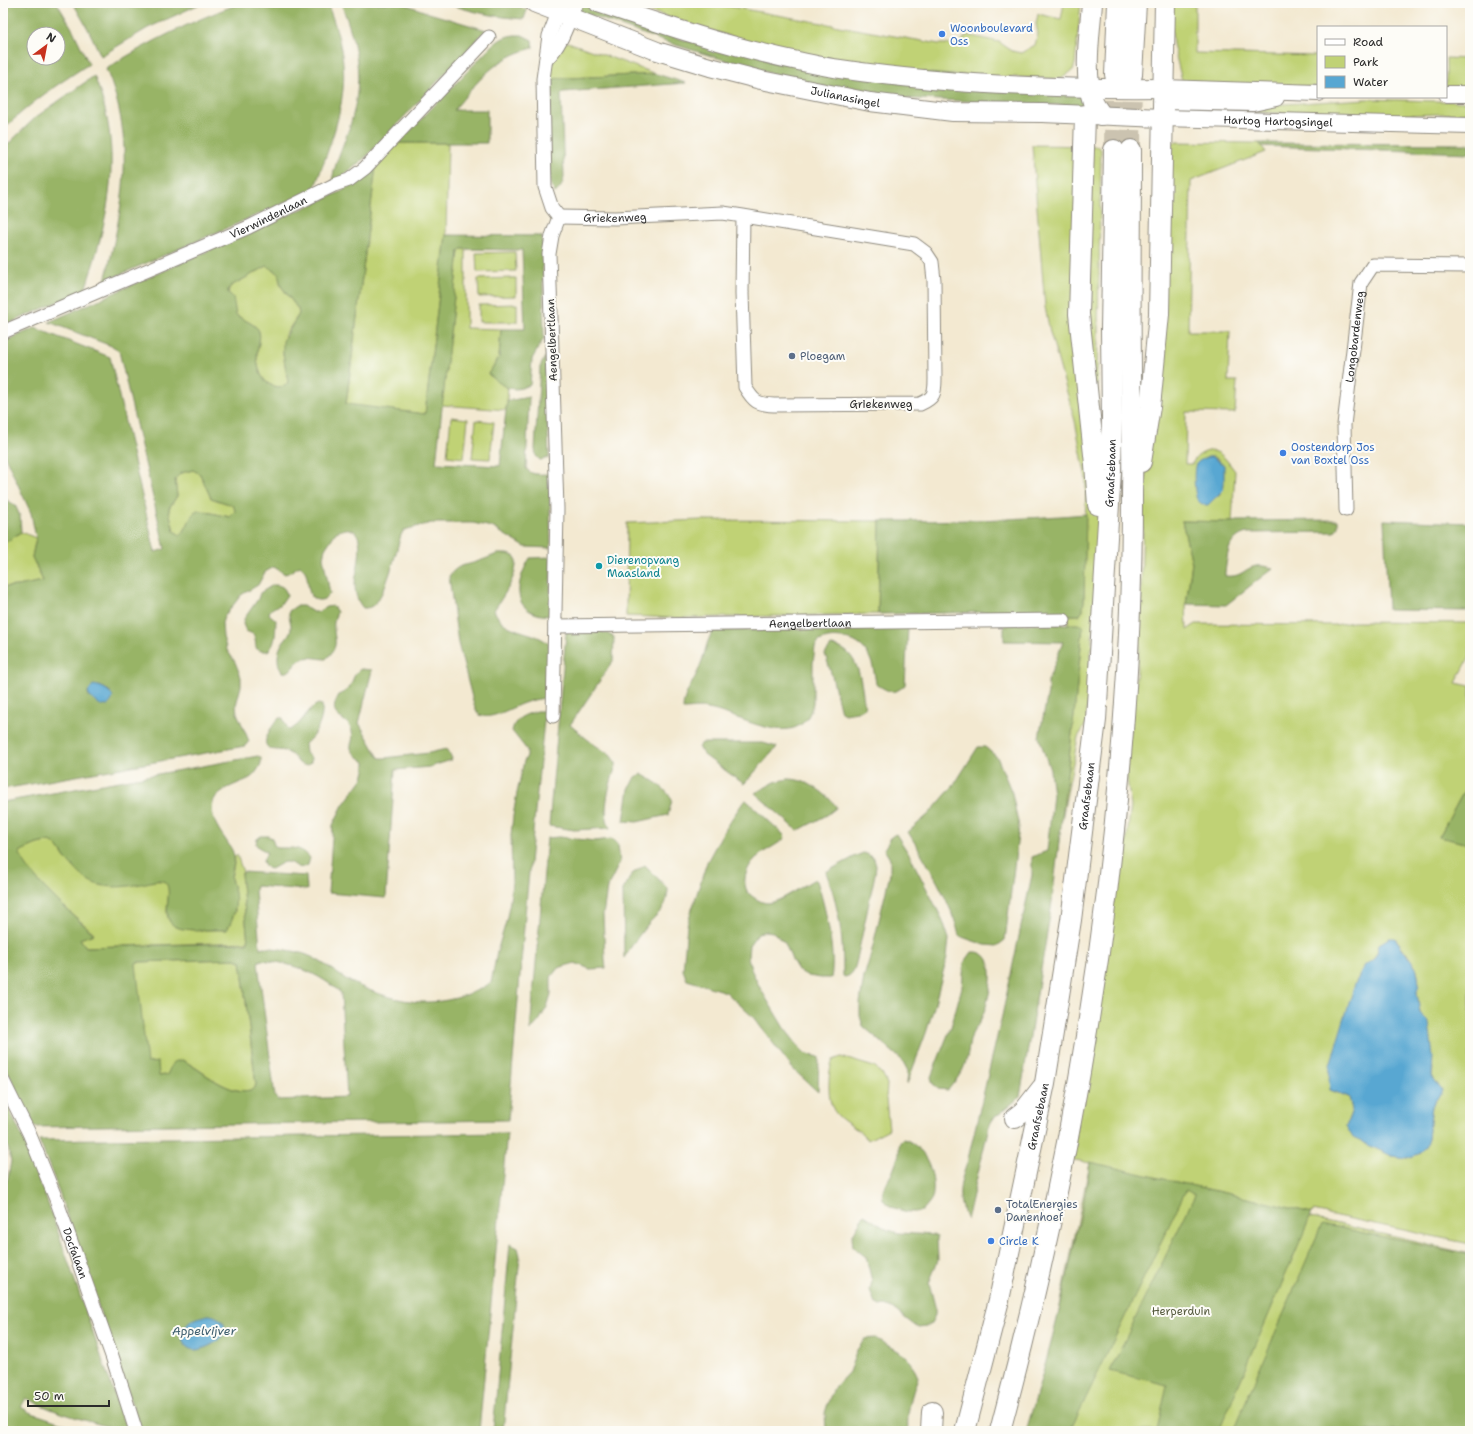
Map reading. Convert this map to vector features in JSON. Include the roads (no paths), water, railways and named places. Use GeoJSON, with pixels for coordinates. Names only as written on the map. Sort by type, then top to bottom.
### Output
{"type":"FeatureCollection","features":[{"type":"Feature","properties":{"kind":"main road","name":"Julianasingel"},"geometry":{"type":"LineString","coordinates":[[534,3],[567,9],[657,51],[710,67],[769,82],[870,102],[953,112],[1042,113],[1092,106],[1163,102]]}},
{"type":"Feature","properties":{"kind":"main road","name":"Julianasingel"},"geometry":{"type":"LineString","coordinates":[[598,3],[706,39],[839,69],[939,82],[1092,106]]}},
{"type":"Feature","properties":{"kind":"main road"},"geometry":{"type":"LineString","coordinates":[[1092,3],[1088,61],[1092,106],[1083,135],[1079,314],[1105,573]]}},
{"type":"Feature","properties":{"kind":"main road"},"geometry":{"type":"LineString","coordinates":[[1118,3],[1124,75],[1136,3]]}},
{"type":"Feature","properties":{"kind":"main road"},"geometry":{"type":"LineString","coordinates":[[1132,494],[1143,452],[1150,407],[1159,314],[1165,3]]}},
{"type":"Feature","properties":{"kind":"main road","name":"Hartog Hartogsingel"},"geometry":{"type":"LineString","coordinates":[[1092,106],[1163,102]]}},
{"type":"Feature","properties":{"kind":"main road","name":"Graafsebaan"},"geometry":{"type":"LineString","coordinates":[[965,1431],[998,1300],[1045,1083],[1064,966],[1096,720],[1111,471],[1111,330],[1122,150],[1131,365],[1132,494],[1129,628],[1125,703],[1115,824],[1104,916],[1087,1029],[1069,1131],[1050,1227],[1000,1431]]}},
{"type":"Feature","properties":{"kind":"main road"},"geometry":{"type":"LineString","coordinates":[[1015,1118],[1024,1111],[1045,1083]]}},
{"type":"Feature","properties":{"kind":"street"},"geometry":{"type":"LineString","coordinates":[[559,218],[552,208],[545,187],[543,79],[546,60],[554,53],[561,39],[567,9]]}},
{"type":"Feature","properties":{"kind":"street","name":"Vierwindenlaan"},"geometry":{"type":"LineString","coordinates":[[3,332],[249,227],[334,185],[349,180],[365,168],[488,37]]}},
{"type":"Feature","properties":{"kind":"street","name":"Hartog Hartogsingel"},"geometry":{"type":"LineString","coordinates":[[1163,102],[1311,93]]}},
{"type":"Feature","properties":{"kind":"street"},"geometry":{"type":"LineString","coordinates":[[1447,94],[1470,94]]}},
{"type":"Feature","properties":{"kind":"street","name":"Hartog Hartogsingel"},"geometry":{"type":"LineString","coordinates":[[1163,102],[1470,126]]}},
{"type":"Feature","properties":{"kind":"street","name":"Griekenweg"},"geometry":{"type":"LineString","coordinates":[[559,218],[615,218],[723,213],[743,216],[914,244],[926,253],[932,262],[934,280],[935,391],[930,400],[920,404],[774,405],[761,404],[752,399],[745,387],[742,293],[743,216]]}},
{"type":"Feature","properties":{"kind":"street","name":"Aengelbertlaan"},"geometry":{"type":"LineString","coordinates":[[553,716],[556,626],[557,481],[549,254],[552,236],[559,218]]}},
{"type":"Feature","properties":{"kind":"street","name":"Longobardenweg"},"geometry":{"type":"LineString","coordinates":[[1346,510],[1344,425],[1361,283],[1373,265],[1470,266]]}},
{"type":"Feature","properties":{"kind":"street","name":"Aengelbertlaan"},"geometry":{"type":"LineString","coordinates":[[556,626],[1064,620]]}},
{"type":"Feature","properties":{"kind":"street","name":"Docfalaan"},"geometry":{"type":"LineString","coordinates":[[3,1081],[29,1133],[56,1200],[112,1356],[136,1431]]}},
{"type":"Feature","properties":{"kind":"water"},"geometry":{"type":"Polygon","coordinates":[[[1208,457],[1212,457],[1224,465],[1224,484],[1223,490],[1208,505],[1205,505],[1197,499],[1194,476],[1196,464],[1208,457]]]}},
{"type":"Feature","properties":{"kind":"water"},"geometry":{"type":"Polygon","coordinates":[[[93,685],[104,688],[111,694],[113,697],[108,705],[102,706],[89,696],[88,692],[93,685]]]}},
{"type":"Feature","properties":{"kind":"water"},"geometry":{"type":"Polygon","coordinates":[[[1389,938],[1395,938],[1416,968],[1419,984],[1417,992],[1420,1013],[1429,1023],[1433,1056],[1432,1076],[1442,1091],[1432,1106],[1428,1139],[1425,1148],[1419,1154],[1407,1158],[1392,1156],[1353,1138],[1346,1126],[1352,1110],[1349,1097],[1330,1090],[1329,1081],[1330,1065],[1355,984],[1365,965],[1373,960],[1377,953],[1379,944],[1389,938]]]}},
{"type":"Feature","properties":{"kind":"water","name":"Appelvijver"},"geometry":{"type":"Polygon","coordinates":[[[208,1315],[214,1316],[223,1322],[225,1328],[223,1335],[213,1344],[204,1348],[196,1350],[188,1348],[182,1338],[184,1330],[193,1320],[208,1315]]]}},
{"type":"Feature","properties":{"kind":"tunnel"},"geometry":{"type":"LineString","coordinates":[[1114,150],[1115,75]]}},
{"type":"Feature","properties":{"kind":"tunnel"},"geometry":{"type":"LineString","coordinates":[[1131,150],[1132,75]]}},
{"type":"Feature","properties":{"kind":"place","name":"Woonboulevard Oss"},"geometry":{"type":"Point","coordinates":[942,34]}},
{"type":"Feature","properties":{"kind":"place","name":"Ploegam"},"geometry":{"type":"Point","coordinates":[792,356]}},
{"type":"Feature","properties":{"kind":"place","name":"Oostendorp Jos van Boxtel Oss"},"geometry":{"type":"Point","coordinates":[1283,453]}},
{"type":"Feature","properties":{"kind":"place","name":"Dierenopvang Maasland"},"geometry":{"type":"Point","coordinates":[599,566]}},
{"type":"Feature","properties":{"kind":"place","name":"TotalEnergies Danenhoef"},"geometry":{"type":"Point","coordinates":[998,1210]}},
{"type":"Feature","properties":{"kind":"place","name":"Circle K"},"geometry":{"type":"Point","coordinates":[991,1241]}},
{"type":"Feature","properties":{"kind":"park label","name":"Herperduin"},"geometry":{"type":"Point","coordinates":[1181,1311]}}]}
